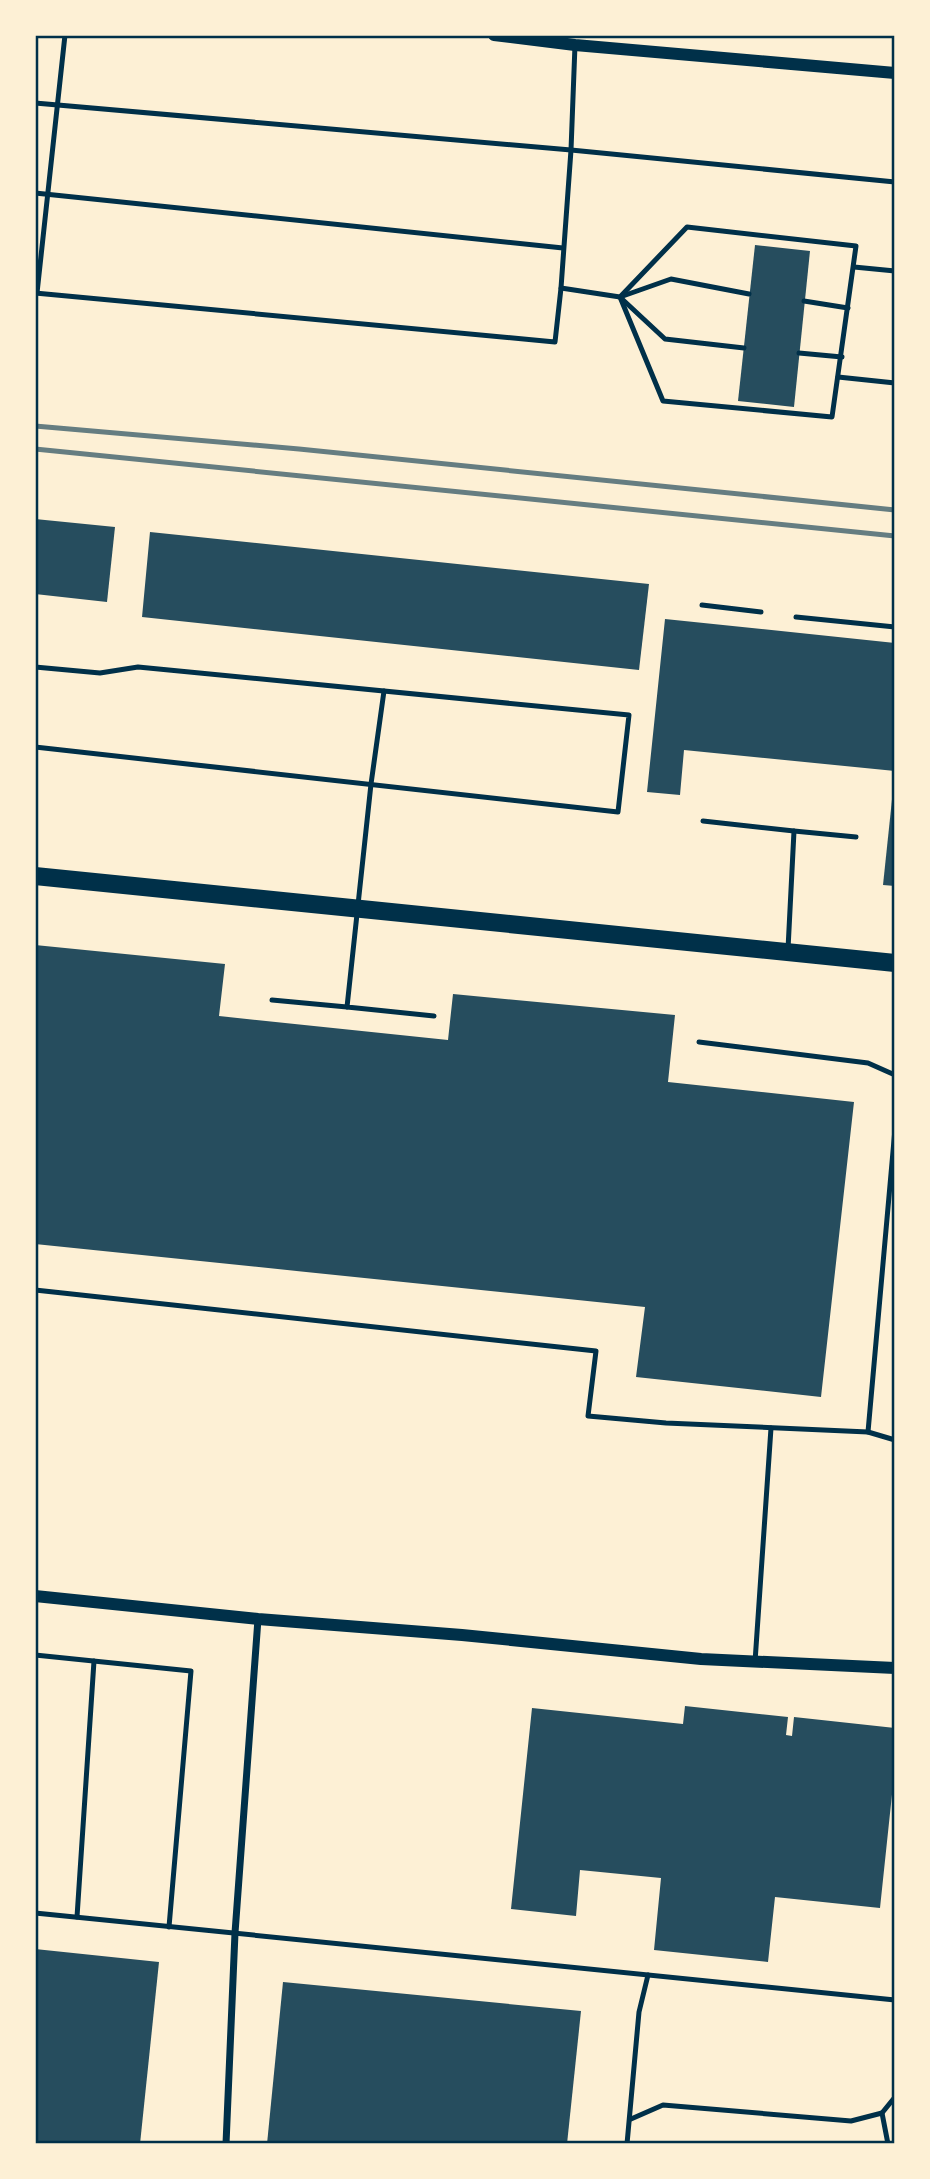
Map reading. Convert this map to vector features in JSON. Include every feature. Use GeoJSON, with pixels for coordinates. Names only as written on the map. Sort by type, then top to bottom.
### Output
{"type":"FeatureCollection","features":[{"type":"Feature","properties":{"kind":"main road"},"geometry":{"type":"LineString","coordinates":[[35,876],[895,963]]}},
{"type":"Feature","properties":{"kind":"street"},"geometry":{"type":"LineString","coordinates":[[494,35],[575,40],[895,73]]}},
{"type":"Feature","properties":{"kind":"street"},"geometry":{"type":"LineString","coordinates":[[35,1596],[701,1659],[895,1668]]}},
{"type":"Feature","properties":{"kind":"street"},"geometry":{"type":"LineString","coordinates":[[226,2144],[234,1933],[258,1619]]}},
{"type":"Feature","properties":{"kind":"lane"},"geometry":{"type":"LineString","coordinates":[[65,35],[36,293],[555,342],[571,150],[575,40]]}},
{"type":"Feature","properties":{"kind":"lane"},"geometry":{"type":"LineString","coordinates":[[35,103],[571,150],[895,182]]}},
{"type":"Feature","properties":{"kind":"lane"},"geometry":{"type":"LineString","coordinates":[[35,193],[563,248]]}},
{"type":"Feature","properties":{"kind":"lane"},"geometry":{"type":"LineString","coordinates":[[687,227],[856,246],[832,417],[663,401],[620,297],[687,227]]}},
{"type":"Feature","properties":{"kind":"lane"},"geometry":{"type":"LineString","coordinates":[[854,267],[895,271]]}},
{"type":"Feature","properties":{"kind":"lane"},"geometry":{"type":"LineString","coordinates":[[561,288],[620,297],[671,279],[749,294]]}},
{"type":"Feature","properties":{"kind":"lane"},"geometry":{"type":"LineString","coordinates":[[620,297],[664,339],[744,348]]}},
{"type":"Feature","properties":{"kind":"lane"},"geometry":{"type":"LineString","coordinates":[[804,302],[848,307]]}},
{"type":"Feature","properties":{"kind":"lane"},"geometry":{"type":"LineString","coordinates":[[799,353],[842,357]]}},
{"type":"Feature","properties":{"kind":"lane"},"geometry":{"type":"LineString","coordinates":[[838,377],[895,383]]}},
{"type":"Feature","properties":{"kind":"lane"},"geometry":{"type":"LineString","coordinates":[[702,605],[761,612]]}},
{"type":"Feature","properties":{"kind":"lane"},"geometry":{"type":"LineString","coordinates":[[796,617],[895,627]]}},
{"type":"Feature","properties":{"kind":"lane"},"geometry":{"type":"LineString","coordinates":[[35,667],[100,673],[138,667],[629,715],[618,812],[35,747]]}},
{"type":"Feature","properties":{"kind":"lane"},"geometry":{"type":"LineString","coordinates":[[347,1007],[384,691]]}},
{"type":"Feature","properties":{"kind":"lane"},"geometry":{"type":"LineString","coordinates":[[704,821],[856,837]]}},
{"type":"Feature","properties":{"kind":"lane"},"geometry":{"type":"LineString","coordinates":[[788,952],[794,831]]}},
{"type":"Feature","properties":{"kind":"lane"},"geometry":{"type":"LineString","coordinates":[[272,1000],[434,1016]]}},
{"type":"Feature","properties":{"kind":"lane"},"geometry":{"type":"LineString","coordinates":[[699,1042],[868,1063],[895,1075]]}},
{"type":"Feature","properties":{"kind":"lane"},"geometry":{"type":"LineString","coordinates":[[868,1432],[895,1129]]}},
{"type":"Feature","properties":{"kind":"lane"},"geometry":{"type":"LineString","coordinates":[[35,1290],[596,1351],[588,1416],[666,1423],[868,1432],[895,1440]]}},
{"type":"Feature","properties":{"kind":"lane"},"geometry":{"type":"LineString","coordinates":[[755,1662],[771,1428]]}},
{"type":"Feature","properties":{"kind":"lane"},"geometry":{"type":"LineString","coordinates":[[35,1656],[191,1671],[169,1927]]}},
{"type":"Feature","properties":{"kind":"lane"},"geometry":{"type":"LineString","coordinates":[[77,1917],[94,1661]]}},
{"type":"Feature","properties":{"kind":"lane"},"geometry":{"type":"LineString","coordinates":[[35,1913],[895,2000]]}},
{"type":"Feature","properties":{"kind":"lane"},"geometry":{"type":"LineString","coordinates":[[627,2144],[639,2012],[648,1975]]}},
{"type":"Feature","properties":{"kind":"lane"},"geometry":{"type":"LineString","coordinates":[[631,2119],[663,2105],[851,2121],[882,2113],[895,2097]]}},
{"type":"Feature","properties":{"kind":"lane"},"geometry":{"type":"LineString","coordinates":[[882,2113],[888,2144]]}},
{"type":"Feature","properties":{"kind":"building"},"geometry":{"type":"Polygon","coordinates":[[[755,245],[810,251],[794,407],[738,401],[755,245]]]}},
{"type":"Feature","properties":{"kind":"building"},"geometry":{"type":"Polygon","coordinates":[[[35,519],[115,527],[107,602],[35,594],[35,519]]]}},
{"type":"Feature","properties":{"kind":"building"},"geometry":{"type":"Polygon","coordinates":[[[150,532],[649,584],[639,670],[142,617],[150,532]]]}},
{"type":"Feature","properties":{"kind":"building"},"geometry":{"type":"Polygon","coordinates":[[[665,619],[895,643],[895,771],[684,750],[680,795],[647,792],[665,619]]]}},
{"type":"Feature","properties":{"kind":"building"},"geometry":{"type":"Polygon","coordinates":[[[895,790],[895,886],[883,885],[895,790]]]}},
{"type":"Feature","properties":{"kind":"building"},"geometry":{"type":"Polygon","coordinates":[[[35,945],[225,964],[219,1016],[448,1040],[453,994],[675,1015],[668,1082],[854,1102],[821,1397],[636,1377],[645,1307],[35,1244],[35,945]]]}},
{"type":"Feature","properties":{"kind":"building"},"geometry":{"type":"Polygon","coordinates":[[[685,1706],[788,1717],[786,1735],[792,1736],[794,1717],[895,1728],[895,1766],[880,1908],[775,1897],[768,1962],[654,1950],[661,1878],[580,1870],[576,1916],[511,1909],[532,1708],[683,1724],[685,1706]]]}},
{"type":"Feature","properties":{"kind":"building"},"geometry":{"type":"Polygon","coordinates":[[[35,1949],[159,1962],[140,2144],[35,2144],[35,1949]]]}},
{"type":"Feature","properties":{"kind":"building"},"geometry":{"type":"Polygon","coordinates":[[[283,1982],[581,2011],[567,2144],[267,2144],[283,1982]]]}},
{"type":"Feature","properties":{"kind":"railway"},"geometry":{"type":"LineString","coordinates":[[35,426],[299,449],[895,510]]}},
{"type":"Feature","properties":{"kind":"railway"},"geometry":{"type":"LineString","coordinates":[[35,449],[895,536]]}}]}
